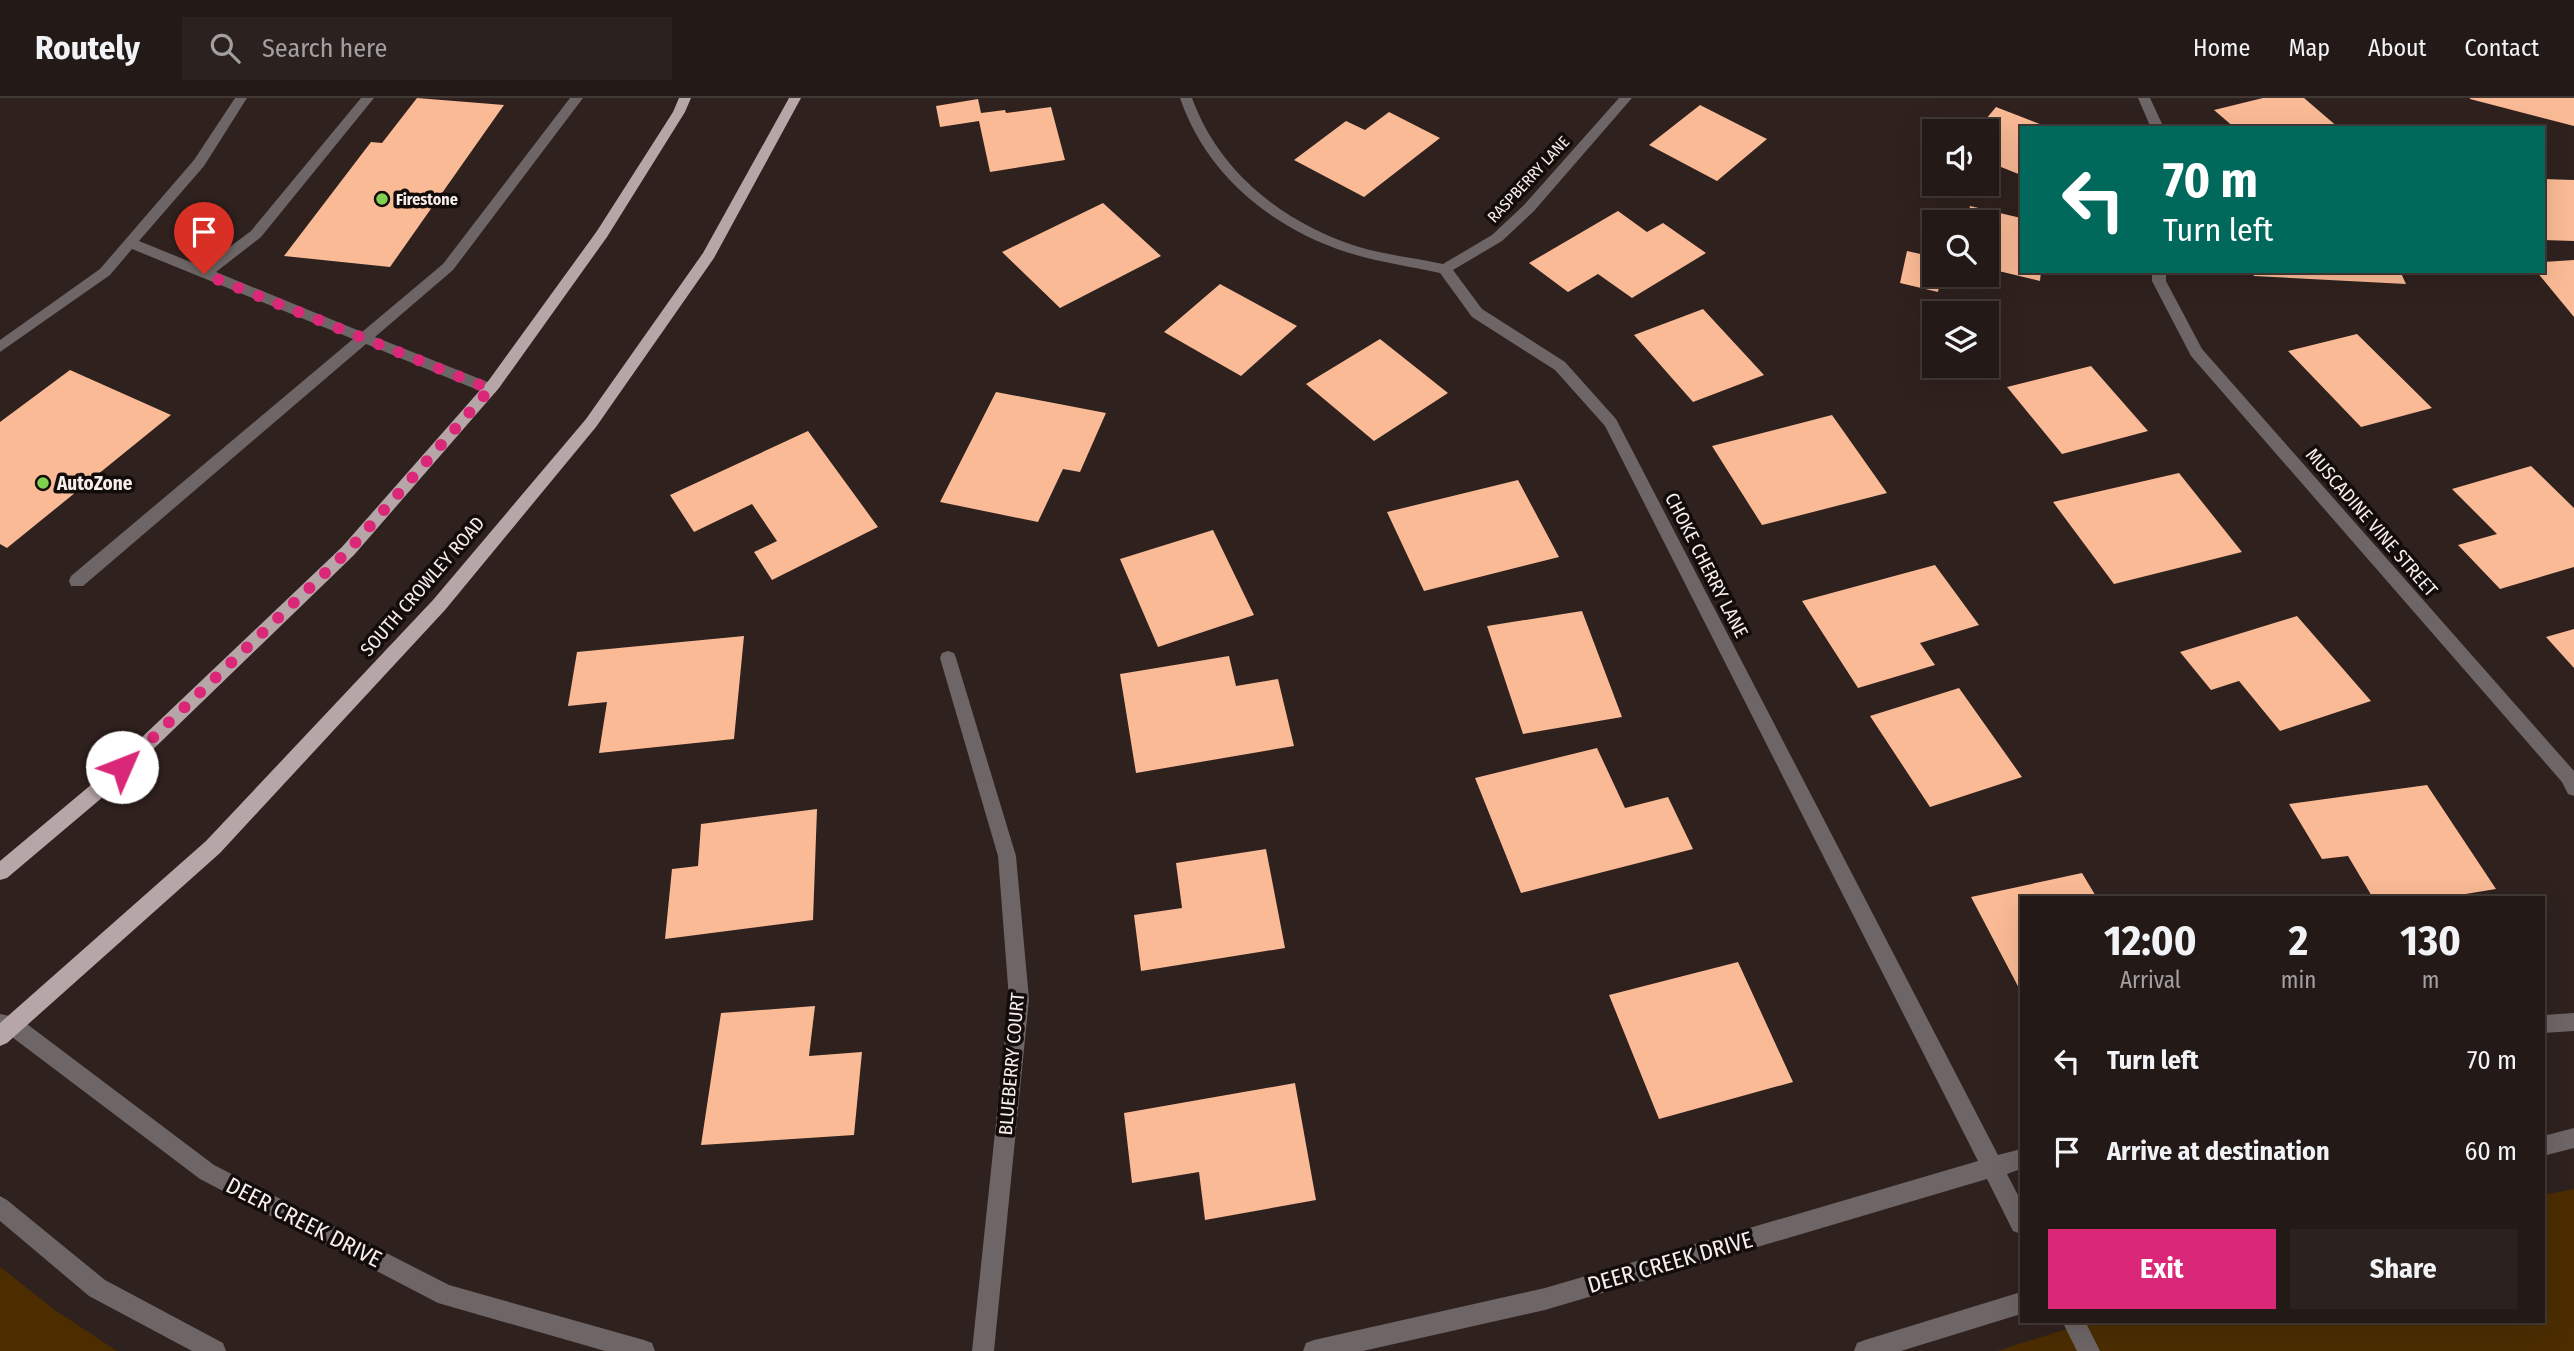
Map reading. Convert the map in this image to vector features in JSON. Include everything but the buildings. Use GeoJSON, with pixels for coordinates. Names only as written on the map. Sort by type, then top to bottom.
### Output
{"type":"FeatureCollection","features":[{"type":"Feature","properties":{"kind":"main road"},"geometry":{"type":"LineString","coordinates":[[0,872],[104,785],[348,551],[490,389],[602,234],[679,112],[685,98]]}},
{"type":"Feature","properties":{"kind":"main road","name":"SOUTH CROWLEY ROAD"},"geometry":{"type":"LineString","coordinates":[[4,1028],[213,847],[439,605],[591,423],[709,255],[795,98]]}},
{"type":"Feature","properties":{"kind":"street"},"geometry":{"type":"LineString","coordinates":[[0,347],[105,272],[199,163],[241,98]]}},
{"type":"Feature","properties":{"kind":"street"},"geometry":{"type":"LineString","coordinates":[[204,274],[256,234],[368,98]]}},
{"type":"Feature","properties":{"kind":"street"},"geometry":{"type":"LineString","coordinates":[[77,581],[448,267],[577,98]]}},
{"type":"Feature","properties":{"kind":"street"},"geometry":{"type":"LineString","coordinates":[[1186,98],[1208,152],[1239,186],[1341,245],[1445,270]]}},
{"type":"Feature","properties":{"kind":"street","name":"RASPBERRY LANE"},"geometry":{"type":"LineString","coordinates":[[1445,270],[1497,238],[1626,98]]}},
{"type":"Feature","properties":{"kind":"street"},"geometry":{"type":"LineString","coordinates":[[2144,98],[2157,126]]}},
{"type":"Feature","properties":{"kind":"street"},"geometry":{"type":"LineString","coordinates":[[130,243],[490,389]]}},
{"type":"Feature","properties":{"kind":"street","name":"CHOKE CHERRY LANE"},"geometry":{"type":"LineString","coordinates":[[1445,270],[1477,313],[1560,366],[1611,423],[2020,1221]]}},
{"type":"Feature","properties":{"kind":"street","name":"MUSCADINE VINE STREET"},"geometry":{"type":"LineString","coordinates":[[2159,273],[2159,281],[2196,352],[2568,777],[2574,788]]}},
{"type":"Feature","properties":{"kind":"street","name":"BLUEBERRY COURT"},"geometry":{"type":"LineString","coordinates":[[948,658],[1007,856],[1019,999],[983,1351]]}},
{"type":"Feature","properties":{"kind":"street"},"geometry":{"type":"LineString","coordinates":[[2545,1024],[2574,1022]]}},
{"type":"Feature","properties":{"kind":"street","name":"DEER CREEK DRIVE"},"geometry":{"type":"LineString","coordinates":[[4,1028],[208,1172],[446,1295],[644,1351]]}},
{"type":"Feature","properties":{"kind":"street"},"geometry":{"type":"LineString","coordinates":[[2545,1145],[2574,1138]]}},
{"type":"Feature","properties":{"kind":"street","name":"DEER CREEK DRIVE"},"geometry":{"type":"LineString","coordinates":[[1314,1351],[1545,1299],[2020,1159]]}},
{"type":"Feature","properties":{"kind":"street"},"geometry":{"type":"LineString","coordinates":[[0,1207],[97,1288],[215,1351]]}},
{"type":"Feature","properties":{"kind":"street"},"geometry":{"type":"LineString","coordinates":[[1865,1351],[2020,1303]]}},
{"type":"Feature","properties":{"kind":"street"},"geometry":{"type":"LineString","coordinates":[[2074,1323],[2089,1351]]}},
{"type":"Feature","properties":{"kind":"shaded area"},"geometry":{"type":"Polygon","coordinates":[[[2574,1189],[2574,1351],[1997,1351],[2086,1323],[2545,1323],[2545,1195],[2574,1189]]]}},
{"type":"Feature","properties":{"kind":"shaded area"},"geometry":{"type":"Polygon","coordinates":[[[0,1267],[55,1310],[117,1351],[0,1351],[0,1267]]]}},
{"type":"Feature","properties":{"kind":"place","name":"Firestone"},"geometry":{"type":"Point","coordinates":[382,199]}},
{"type":"Feature","properties":{"kind":"place","name":"AutoZone"},"geometry":{"type":"Point","coordinates":[43,483]}},
{"type":"Feature","properties":{"kind":"route"},"geometry":{"type":"LineString","coordinates":[[122,767],[348,551],[490,389],[204,274]]}}]}
